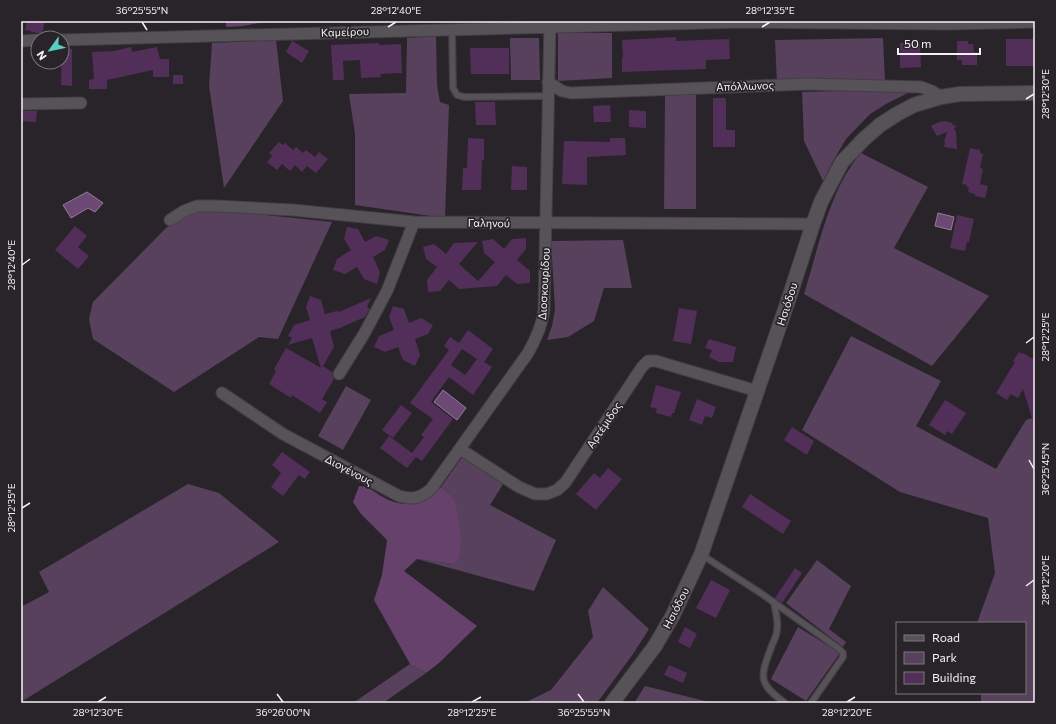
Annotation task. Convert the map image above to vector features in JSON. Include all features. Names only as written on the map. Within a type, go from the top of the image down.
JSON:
[{"type":"street","name":"Καμείρου","points":[[70,40],[452,29],[550,24],[743,22],[1035,22]]},
{"type":"street","name":"Διοσκουρίδου","points":[[416,498],[424,495],[430,489],[460,449],[528,353],[543,322],[550,24]]},
{"type":"street","name":"Απόλλωνος","points":[[548,82],[562,91],[571,93],[807,84],[921,86],[941,97]]},
{"type":"street","name":"Ησιόδου","points":[[612,703],[655,646],[673,615],[701,555],[813,224],[821,202],[842,162],[880,125],[896,114],[914,105],[941,97],[960,94],[1035,93]]},
{"type":"street","points":[[21,104],[81,103]]},
{"type":"street","name":"Γαληνού","points":[[170,220],[184,210],[197,206],[216,206],[293,210],[414,222],[546,224],[813,224]]},
{"type":"street","points":[[339,374],[364,334],[387,291],[414,222]]},
{"type":"street","name":"Αρτέμιδος","points":[[460,449],[519,487],[535,494],[547,494],[557,490],[565,483],[642,367],[648,361],[656,361],[757,391]]},
{"type":"street","name":"Διογένους","points":[[222,393],[283,434],[399,496],[408,499],[416,498]]},
{"type":"lane","points":[[452,29],[453,88],[457,95],[464,97],[548,96]]},
{"type":"lane","points":[[701,555],[708,558],[774,602],[843,653],[843,657],[811,703]]},
{"type":"lane","points":[[774,602],[778,630],[764,668],[763,676],[771,693],[785,703]]},
{"type":"green space","points":[[558,33],[612,33],[612,78],[558,81]]},
{"type":"green space","points":[[436,36],[437,85],[440,102],[449,105],[445,218],[355,205],[355,134],[349,94],[406,93],[407,38]]},
{"type":"green space","points":[[510,38],[539,38],[540,80],[511,80]]},
{"type":"green space","points":[[883,38],[885,82],[777,83],[775,40]]},
{"type":"green space","points":[[276,40],[283,101],[224,188],[209,86],[212,43]]},
{"type":"green space","points":[[916,89],[870,114],[846,139],[823,181],[804,141],[802,92]]},
{"type":"green space","points":[[696,91],[696,209],[664,209],[665,94]]},
{"type":"green space","points":[[861,153],[928,187],[894,248],[989,296],[932,366],[804,294],[833,201],[850,167]]},
{"type":"green space","points":[[198,208],[332,222],[278,339],[259,337],[174,392],[93,339],[89,319],[93,302],[166,228]]},
{"type":"green space","points":[[623,240],[632,288],[604,288],[594,321],[568,337],[547,340],[552,326],[555,309],[551,241]]},
{"type":"green space","points":[[851,336],[941,381],[916,426],[996,469],[1026,420],[1035,417],[1035,703],[981,703],[981,694],[1026,694],[1026,622],[977,622],[995,573],[988,518],[900,492],[802,430]]},
{"type":"green space","points":[[346,386],[371,400],[343,450],[318,436]]},
{"type":"green space","points":[[465,453],[505,481],[490,505],[556,540],[534,591],[417,559],[454,564],[450,494],[441,487]]},
{"type":"green space","points":[[188,484],[219,493],[279,542],[21,702],[21,607],[49,592],[39,572]]},
{"type":"green space","points":[[817,560],[851,586],[829,629],[846,642],[843,647],[786,603]]},
{"type":"green space","points":[[603,587],[649,629],[633,654],[597,703],[524,703],[551,690],[593,637],[588,611]]},
{"type":"green space","points":[[798,627],[840,653],[806,701],[771,679]]},
{"type":"green space","points":[[410,664],[426,673],[383,703],[353,703]]},
{"type":"green space","points":[[645,686],[713,703],[634,703]]},
{"type":"shaded area","points":[[226,21],[269,21],[243,26],[226,27]]},
{"type":"shaded area","points":[[87,192],[103,203],[95,212],[88,208],[71,218],[63,205]]},
{"type":"shaded area","points":[[938,213],[954,217],[951,230],[935,226]]},
{"type":"shaded area","points":[[443,390],[466,408],[457,420],[434,402]]},
{"type":"shaded area","points":[[359,486],[369,488],[389,500],[405,504],[427,498],[441,487],[450,494],[456,505],[461,534],[460,557],[454,564],[417,559],[404,571],[477,626],[439,663],[426,673],[410,664],[374,600],[382,575],[387,540],[361,514],[353,502]]},
{"type":"building","points":[[27,21],[45,21],[43,30],[25,30]]},
{"type":"building","points":[[676,37],[676,41],[729,39],[730,59],[706,60],[706,69],[622,72],[622,40]]},
{"type":"building","points":[[1006,39],[1035,39],[1035,66],[1006,66]]},
{"type":"building","points":[[292,41],[309,51],[302,63],[286,52]]},
{"type":"building","points":[[957,41],[968,41],[968,44],[973,44],[974,52],[977,52],[977,65],[962,65],[962,60],[957,60]]},
{"type":"building","points":[[379,43],[379,45],[401,44],[402,73],[380,74],[381,77],[361,78],[360,60],[343,61],[344,80],[333,80],[331,45]]},
{"type":"building","points":[[900,43],[920,43],[921,67],[900,68]]},
{"type":"building","points":[[131,47],[132,52],[157,47],[160,59],[169,59],[169,77],[153,77],[153,70],[107,80],[107,89],[89,89],[89,80],[94,79],[92,52],[114,51]]},
{"type":"building","points":[[470,48],[509,48],[509,74],[471,74]]},
{"type":"building","points":[[70,49],[72,49],[72,86],[61,85],[61,70],[70,70]]},
{"type":"building","points":[[173,75],[183,75],[183,84],[173,84]]},
{"type":"building","points":[[713,98],[726,98],[726,130],[735,130],[735,147],[713,147]]},
{"type":"building","points":[[475,102],[495,102],[496,125],[476,125]]},
{"type":"building","points":[[610,105],[611,122],[594,122],[593,106]]},
{"type":"building","points":[[629,110],[646,111],[646,128],[629,127]]},
{"type":"building","points":[[21,111],[37,111],[36,122],[21,121]]},
{"type":"building","points":[[946,121],[950,123],[951,121],[952,124],[957,127],[954,128],[956,132],[957,149],[944,147],[947,132],[937,136],[931,126],[939,122]]},
{"type":"building","points":[[468,138],[484,139],[484,160],[482,160],[481,190],[462,190],[463,168],[467,168]]},
{"type":"building","points":[[610,138],[625,138],[626,155],[587,157],[587,185],[562,184],[564,141],[610,142]]},
{"type":"building","points":[[279,142],[283,145],[285,143],[293,150],[296,147],[303,153],[306,150],[315,157],[319,152],[328,159],[316,173],[307,166],[302,172],[295,165],[290,171],[282,164],[277,170],[267,162],[272,156],[269,153]]},
{"type":"building","points":[[970,148],[980,150],[980,153],[983,154],[980,168],[983,169],[980,184],[988,186],[985,198],[975,196],[975,194],[968,192],[969,188],[967,185],[962,184]]},
{"type":"building","points":[[512,166],[527,167],[527,190],[511,190]]},
{"type":"building","points":[[957,215],[974,219],[969,242],[967,242],[965,251],[950,248]]},
{"type":"building","points":[[75,226],[87,236],[78,247],[89,256],[78,269],[55,250]]},
{"type":"building","points":[[347,227],[358,229],[365,242],[376,236],[389,240],[385,250],[373,257],[380,272],[377,284],[364,279],[357,267],[345,274],[333,270],[337,259],[351,250],[344,239]]},
{"type":"building","points":[[526,238],[526,249],[517,260],[530,271],[530,283],[517,284],[506,275],[497,286],[459,289],[449,280],[440,291],[428,292],[427,280],[437,267],[426,259],[423,247],[434,244],[446,254],[454,243],[478,242],[459,264],[478,281],[495,262],[484,253],[482,241],[493,239],[504,249],[512,239]]},
{"type":"building","points":[[310,296],[321,300],[325,314],[337,311],[339,312],[371,298],[367,307],[370,309],[365,317],[330,331],[334,347],[323,366],[332,372],[334,379],[322,399],[327,402],[320,413],[292,395],[291,398],[269,384],[276,371],[274,369],[286,348],[321,368],[312,338],[288,345],[292,338],[288,336],[294,325],[310,320],[306,307]]},
{"type":"building","points":[[393,306],[404,309],[409,323],[421,318],[433,325],[428,334],[415,339],[420,355],[415,366],[403,360],[398,347],[385,352],[374,347],[379,336],[394,330],[389,317]]},
{"type":"building","points":[[679,308],[697,311],[691,344],[673,341]]},
{"type":"building","points":[[468,330],[493,349],[484,362],[492,367],[473,395],[449,377],[431,402],[453,419],[422,461],[416,457],[407,468],[380,448],[389,436],[412,453],[424,437],[421,435],[433,419],[410,403],[449,350],[444,346],[450,337],[459,343]],"holes":[[[462,349],[477,359],[465,375],[451,365]]]},
{"type":"building","points":[[709,339],[736,347],[733,362],[719,362],[709,357],[712,350],[705,348]]},
{"type":"building","points":[[1019,352],[1035,360],[1035,420],[1033,421],[1023,389],[1018,398],[1011,394],[1007,400],[996,393],[1015,362],[1013,361]]},
{"type":"building","points":[[656,385],[681,392],[674,413],[672,413],[671,417],[656,413],[657,409],[650,407]]},
{"type":"building","points":[[697,399],[716,407],[712,418],[705,416],[702,425],[689,420]]},
{"type":"building","points":[[945,400],[966,413],[952,434],[947,431],[945,435],[929,425]]},
{"type":"building","points":[[401,405],[412,413],[393,438],[382,430]]},
{"type":"building","points":[[792,427],[814,441],[807,455],[784,440]]},
{"type":"building","points":[[282,452],[310,472],[305,479],[299,475],[283,496],[271,487],[281,473],[272,465]]},
{"type":"building","points":[[608,468],[622,479],[596,510],[576,494],[594,473],[600,478]]},
{"type":"building","points":[[750,494],[791,521],[783,534],[742,507]]},
{"type":"building","points":[[795,568],[802,573],[782,603],[775,598]]},
{"type":"building","points":[[711,580],[730,590],[716,618],[696,608]]},
{"type":"building","points":[[685,627],[697,634],[690,648],[678,642]]},
{"type":"building","points":[[669,665],[687,673],[683,683],[664,675]]}]
